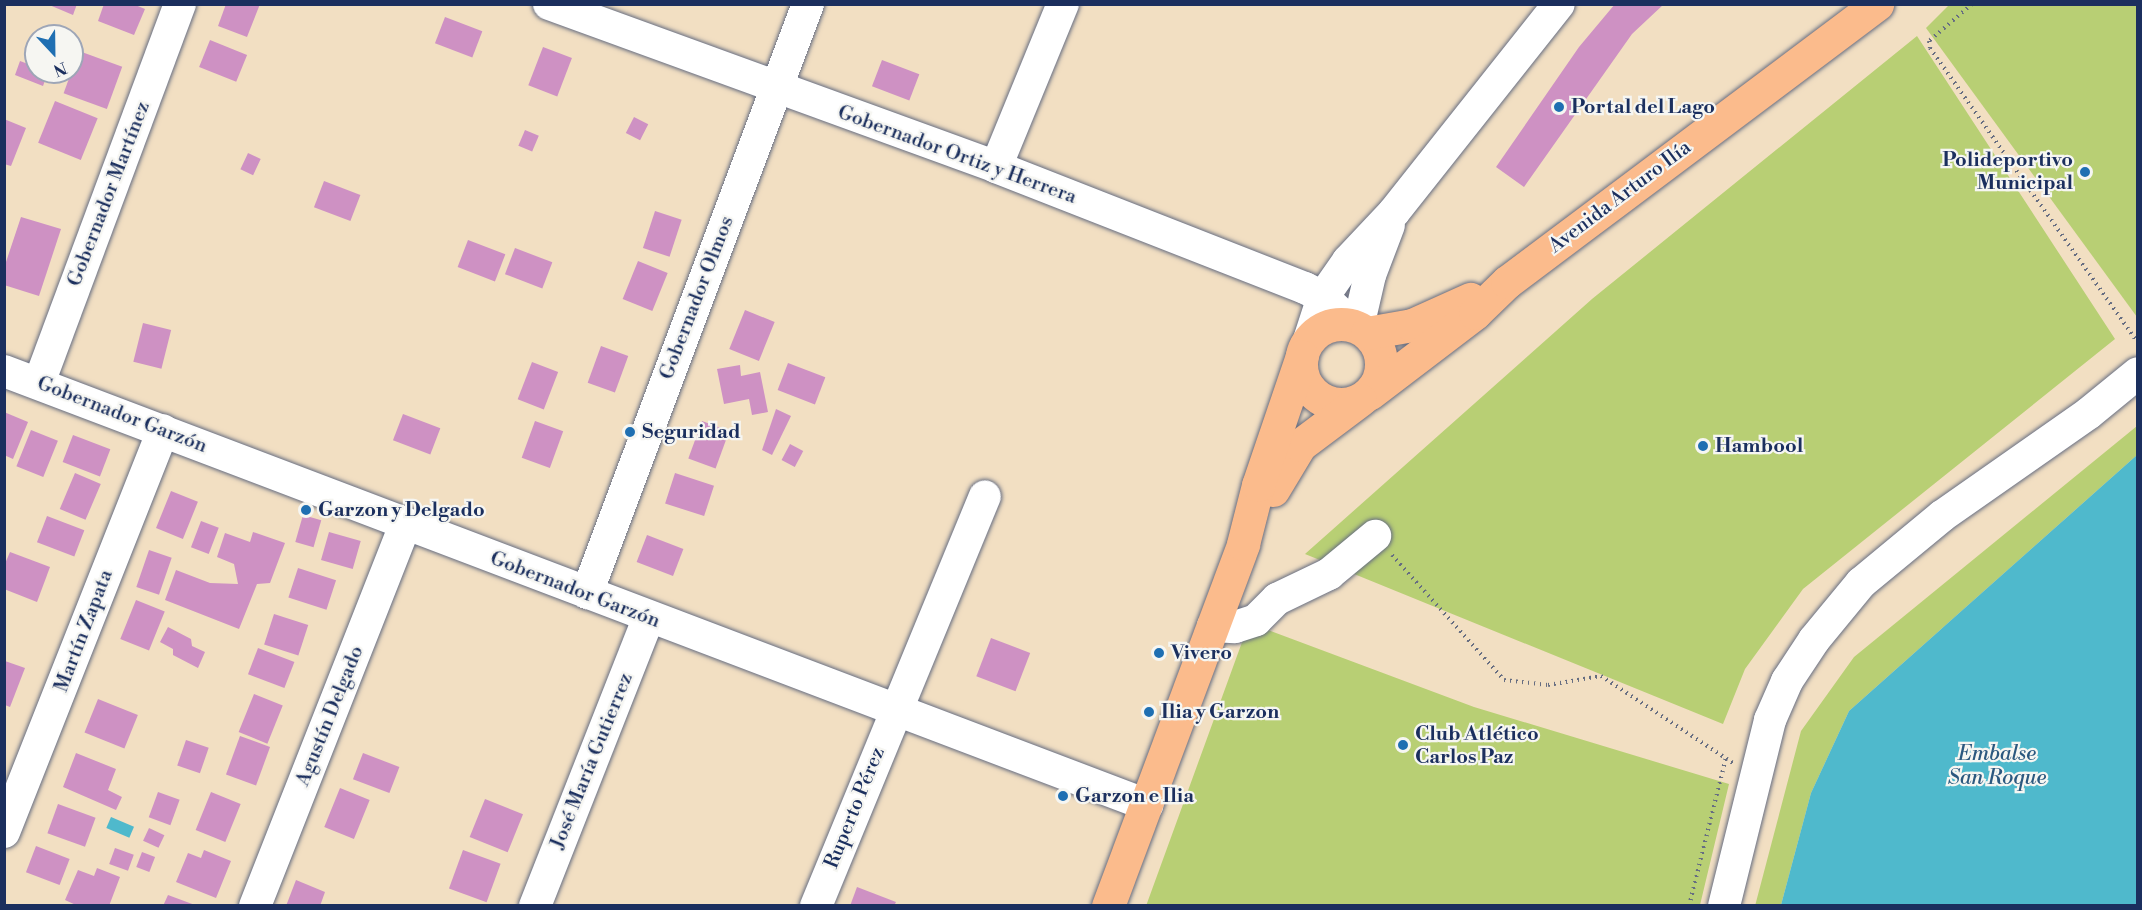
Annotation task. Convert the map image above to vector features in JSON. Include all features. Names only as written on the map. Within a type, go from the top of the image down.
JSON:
[{"type":"main road","name":"Avenida Arturo Ilía","points":[[1243,544],[1300,444],[1475,313],[1507,282],[1877,4]]},
{"type":"main road","name":"Avenida Arturo Ilía","points":[[1360,329],[1412,325],[1507,282]]},
{"type":"main road","points":[[1327,326],[1360,329],[1382,359],[1377,383],[1366,396],[1339,404],[1317,397],[1304,379],[1305,348],[1327,326]]},
{"type":"main road","name":"Avenida Arturo Ilía","points":[[1108,906],[1243,544],[1258,485],[1305,348]]},
{"type":"street","name":"Gobernador Martínez","points":[[39,383],[180,4]]},
{"type":"street","name":"Gobernador Ortiz y Herrera","points":[[549,4],[598,13],[776,88],[996,167],[1323,297],[1360,329]]},
{"type":"street","name":"Gobernador Olmos","points":[[587,593],[808,4]]},
{"type":"street","points":[[996,167],[1063,4]]},
{"type":"street","points":[[1305,348],[1323,297],[1348,261],[1394,213],[1559,4]]},
{"type":"street","points":[[1360,329],[1370,275],[1394,213]]},
{"type":"street","name":"Gobernador Garzón","points":[[4,371],[162,430],[405,526],[1147,806]]},
{"type":"street","points":[[1724,906],[1754,776],[1770,720],[1787,681],[1814,640],[1861,584],[1942,516],[2089,413],[2138,373]]},
{"type":"street","name":"Martín Zapata","points":[[4,832],[162,430]]},
{"type":"street","name":"Ruperto Pérez","points":[[816,906],[894,711],[985,496]]},
{"type":"street","name":"Agustín Delgado","points":[[255,906],[405,526]]},
{"type":"street","points":[[1213,626],[1236,627],[1257,620],[1276,599],[1343,566],[1375,536]]},
{"type":"street","name":"José María Gutierrez","points":[[535,906],[649,617]]},
{"type":"path","points":[[1972,4],[1929,41],[1930,48],[2138,344]]},
{"type":"path","points":[[1375,536],[1504,680],[1548,686],[1601,676],[1754,776]]},
{"type":"path","points":[[1689,906],[1726,758]]},
{"type":"green space","name":"Polideportivo Municipal","points":[[1949,5],[2137,5],[2137,317],[1926,28]]},
{"type":"green space","name":"Hambool","points":[[1917,36],[2115,339],[1803,589],[1745,669],[1723,724],[1305,554],[1592,299]]},
{"type":"green space","points":[[2137,426],[2137,455],[1849,711],[1811,793],[1781,905],[1755,906],[1801,731],[1854,657]]},
{"type":"green space","name":"Club Atlético Carlos Paz","points":[[1249,623],[1474,707],[1729,784],[1700,905],[1146,906]]},
{"type":"water","name":"Embalse San Roque","points":[[2137,455],[2137,905],[1781,905],[1811,793],[1849,711]]},
{"type":"water","points":[[111,817],[134,827],[129,838],[106,828]]},
{"type":"building","points":[[47,4],[77,4],[73,15]]},
{"type":"building","points":[[104,4],[133,4],[145,9],[134,35],[98,21]]},
{"type":"building","points":[[226,4],[260,4],[247,37],[218,26]]},
{"type":"building","name":"Portal del Lago","points":[[1615,4],[1664,4],[1632,34],[1524,187],[1496,167],[1579,47]]},
{"type":"building","points":[[445,17],[482,31],[472,57],[435,43]]},
{"type":"building","points":[[210,40],[247,55],[236,82],[199,67]]},
{"type":"building","points":[[543,47],[572,58],[557,96],[528,85]]},
{"type":"building","points":[[84,53],[122,67],[107,109],[64,93],[67,84],[84,84]]},
{"type":"building","points":[[882,60],[919,74],[909,100],[872,86]]},
{"type":"building","points":[[20,61],[24,62],[24,79],[15,75]]},
{"type":"building","points":[[55,101],[98,118],[81,160],[38,143]]},
{"type":"building","points":[[634,117],[648,124],[640,140],[626,133]]},
{"type":"building","points":[[4,119],[26,128],[11,166],[4,164]]},
{"type":"building","points":[[525,130],[539,136],[532,152],[518,146]]},
{"type":"building","points":[[248,153],[261,159],[253,175],[240,169]]},
{"type":"building","points":[[324,181],[360,195],[350,221],[314,207]]},
{"type":"building","points":[[655,211],[682,220],[670,257],[643,248]]},
{"type":"building","points":[[21,217],[61,229],[39,296],[4,285],[4,268]]},
{"type":"building","points":[[468,240],[505,254],[495,281],[458,267]]},
{"type":"building","points":[[515,248],[552,262],[542,288],[505,274]]},
{"type":"building","points":[[638,261],[668,273],[652,311],[623,299]]},
{"type":"building","points":[[745,310],[775,322],[759,361],[729,349]]},
{"type":"building","points":[[143,323],[171,330],[161,369],[133,362]]},
{"type":"building","points":[[601,346],[628,356],[615,393],[588,383]]},
{"type":"building","points":[[532,362],[558,372],[544,409],[518,399]]},
{"type":"building","points":[[788,363],[825,377],[815,404],[778,390]]},
{"type":"building","points":[[740,365],[741,376],[760,372],[768,412],[752,415],[749,399],[724,404],[717,369]]},
{"type":"building","points":[[776,409],[791,416],[772,455],[762,450]]},
{"type":"building","points":[[4,412],[28,422],[13,459],[4,455]]},
{"type":"building","points":[[403,414],[440,428],[430,454],[393,440]]},
{"type":"building","points":[[535,421],[563,431],[550,468],[522,458]]},
{"type":"building","points":[[702,421],[729,431],[716,469],[688,459]]},
{"type":"building","points":[[31,430],[58,441],[43,477],[16,466]]},
{"type":"building","points":[[73,435],[110,449],[100,476],[63,462]]},
{"type":"building","points":[[790,444],[803,451],[795,467],[782,460]]},
{"type":"building","points":[[75,473],[101,484],[86,520],[60,509]]},
{"type":"building","points":[[675,473],[714,486],[704,516],[665,503]]},
{"type":"building","points":[[171,491],[198,502],[183,539],[156,528]]},
{"type":"building","points":[[303,515],[321,520],[314,547],[295,542]]},
{"type":"building","points":[[47,516],[84,530],[74,556],[37,542]]},
{"type":"building","points":[[201,521],[219,528],[209,554],[191,547]]},
{"type":"building","points":[[253,532],[285,543],[270,583],[257,584],[239,629],[165,600],[176,570],[210,583],[238,584],[234,564],[217,557],[225,533],[250,542]]},
{"type":"building","points":[[329,532],[361,541],[353,569],[321,560]]},
{"type":"building","points":[[647,535],[683,549],[673,576],[637,562]]},
{"type":"building","points":[[149,550],[172,558],[159,595],[136,587]]},
{"type":"building","points":[[10,552],[50,567],[37,602],[4,589],[4,566]]},
{"type":"building","points":[[298,568],[336,580],[326,610],[288,597]]},
{"type":"building","points":[[136,600],[165,612],[149,651],[120,639]]},
{"type":"building","points":[[274,614],[308,625],[298,656],[264,644]]},
{"type":"building","points":[[168,627],[191,639],[192,646],[205,652],[198,668],[173,655],[173,649],[160,642]]},
{"type":"building","points":[[991,638],[1030,653],[1016,691],[976,676]]},
{"type":"building","points":[[258,648],[294,662],[284,688],[248,674]]},
{"type":"building","points":[[5,661],[25,668],[10,707],[5,705]]},
{"type":"building","points":[[254,694],[283,706],[267,744],[239,732]]},
{"type":"building","points":[[98,699],[138,715],[124,748],[85,732]]},
{"type":"building","points":[[240,736],[270,747],[256,785],[226,775]]},
{"type":"building","points":[[186,740],[209,748],[200,773],[177,766]]},
{"type":"building","points":[[76,753],[116,769],[108,790],[122,797],[116,810],[63,787]]},
{"type":"building","points":[[363,753],[399,767],[389,793],[353,779]]},
{"type":"building","points":[[340,788],[370,800],[354,839],[324,827]]},
{"type":"building","points":[[158,792],[180,800],[170,825],[149,817]]},
{"type":"building","points":[[211,792],[241,804],[225,842],[196,830]]},
{"type":"building","points":[[485,799],[523,814],[508,852],[470,837]]},
{"type":"building","points":[[58,804],[96,818],[85,847],[47,833]]},
{"type":"building","points":[[149,828],[164,835],[158,848],[143,841]]},
{"type":"building","points":[[36,846],[70,859],[60,885],[26,872]]},
{"type":"building","points":[[115,848],[134,855],[128,871],[109,864]]},
{"type":"building","points":[[204,850],[231,861],[216,898],[176,882],[188,853],[201,858]]},
{"type":"building","points":[[463,850],[501,864],[487,902],[449,889]]},
{"type":"building","points":[[142,852],[155,857],[149,872],[136,867]]},
{"type":"building","points":[[97,868],[120,877],[109,906],[78,906],[65,900],[78,870],[94,876]]},
{"type":"building","points":[[296,880],[325,892],[320,906],[286,906]]},
{"type":"building","points":[[857,887],[896,902],[894,906],[850,906]]},
{"type":"building","points":[[168,895],[195,905],[195,906],[163,906]]},
{"type":"place","name":"Portal del Lago","points":[[1559,107]]},
{"type":"place","name":"Polideportivo Municipal","points":[[2085,172]]},
{"type":"place","name":"Seguridad","points":[[630,432]]},
{"type":"place","name":"Hambool","points":[[1703,446]]},
{"type":"place","name":"Garzon y Delgado","points":[[306,510]]},
{"type":"place","name":"Vivero","points":[[1159,653]]},
{"type":"place","name":"Ilia y Garzon","points":[[1149,712]]},
{"type":"place","name":"Club Atlético Carlos Paz","points":[[1403,745]]},
{"type":"place","name":"Garzon e Ilia","points":[[1063,796]]}]
